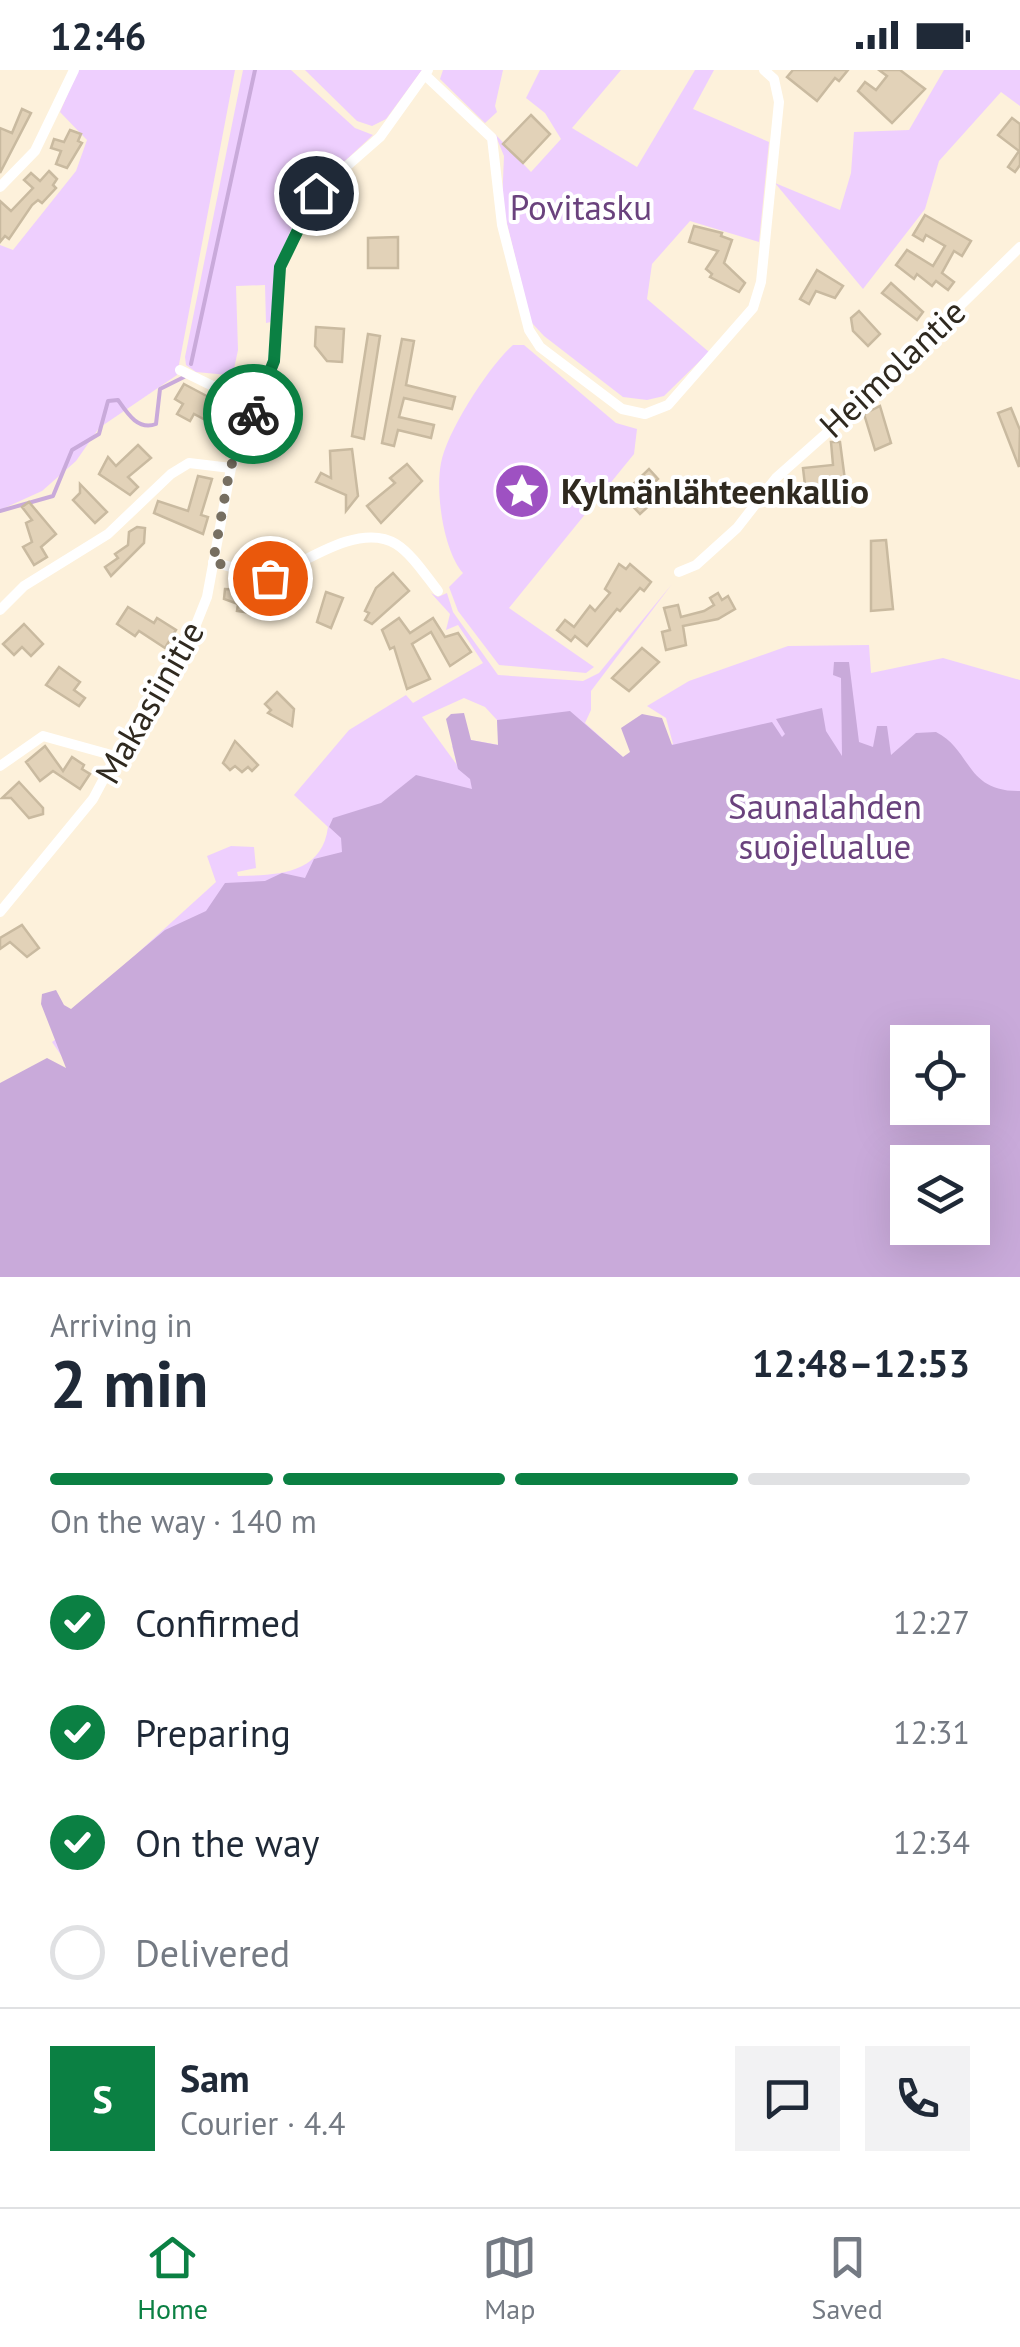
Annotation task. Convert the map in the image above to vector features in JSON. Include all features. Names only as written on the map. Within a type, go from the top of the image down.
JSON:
[{"type":"street","points":[[0,187],[35,151],[74,70]]},
{"type":"street","points":[[426,73],[492,138],[502,224],[534,339],[622,409],[645,414],[668,405],[753,308],[761,282],[778,102],[774,79],[764,70]]},
{"type":"street","name":"Makasiinitie","points":[[0,912],[66,836],[196,628],[208,597],[230,468],[276,353],[280,267],[316,193],[380,137],[426,73]]},
{"type":"street","name":"Heimolantie","points":[[680,572],[696,565],[737,528],[776,478],[865,399],[1020,247]]},
{"type":"street","points":[[180,370],[256,407]]},
{"type":"street","points":[[0,610],[24,586],[108,534],[171,474],[189,463],[230,468]]},
{"type":"street","points":[[213,562],[270,578],[332,545],[388,541],[408,555],[438,591]]},
{"type":"street","points":[[0,766],[44,736],[114,756]]},
{"type":"green space","points":[[78,70],[235,70],[177,375],[99,428],[76,461],[42,491],[0,510],[0,245],[13,250],[76,171],[87,140],[60,112]]},
{"type":"green space","points":[[243,70],[291,70],[355,128],[373,135],[307,196],[275,269],[271,322],[266,323],[265,285],[236,286],[238,350],[234,369],[240,372],[238,376],[196,372],[186,365],[185,357]]},
{"type":"green space","points":[[305,70],[422,70],[386,119],[372,126],[357,121]]},
{"type":"green space","points":[[443,70],[503,70],[497,112],[485,123],[440,79]]},
{"type":"green space","name":"Povitasku","points":[[540,70],[621,70],[572,128],[637,167],[695,70],[714,70],[693,109],[769,142],[759,242],[690,221],[652,264],[647,299],[709,352],[664,396],[647,400],[623,397],[531,322],[502,203],[504,156],[495,134],[531,172],[561,139],[545,113],[526,98]]},
{"type":"green space","points":[[944,70],[1020,70],[1020,106],[1001,92],[939,161],[925,209],[863,289],[775,183],[840,210],[851,173],[854,132],[909,130]]},
{"type":"green space","points":[[513,345],[524,345],[616,423],[637,429],[634,454],[509,608],[594,667],[586,673],[499,665],[458,611],[449,587],[463,573],[451,551],[443,521],[441,463],[451,434],[470,400]]},
{"type":"green space","name":"Saunalahden suojelualue","points":[[672,584],[591,691],[591,710],[585,723],[623,757],[673,744],[666,718],[647,706],[689,681],[788,646],[869,645],[871,673],[943,658],[1020,680],[1020,959],[65,1061],[52,1042],[75,1025],[100,987],[216,882],[207,856],[231,846],[254,847],[256,868],[237,872],[238,876],[282,873],[307,863],[324,843],[328,827],[294,795],[349,730],[406,695],[413,703],[483,663],[458,625],[446,630],[450,614],[431,593],[438,597],[447,593],[453,612],[498,675],[583,681],[599,673]],"holes":[[[464,698],[485,707],[497,720],[499,745],[471,740],[452,746],[457,765],[422,717]]]},
{"type":"shaded area","points":[[834,662],[849,662],[859,742],[873,747],[877,726],[887,726],[891,755],[916,733],[936,732],[957,749],[979,778],[989,785],[1020,791],[1020,1277],[0,1277],[0,1083],[47,1058],[66,1068],[41,1004],[42,994],[56,990],[64,1005],[71,1009],[165,930],[206,911],[225,883],[265,881],[282,873],[305,878],[314,859],[342,852],[341,838],[329,827],[333,818],[381,803],[416,775],[472,789],[470,779],[458,769],[446,719],[451,714],[464,713],[471,740],[498,745],[497,720],[570,711],[623,757],[630,752],[621,728],[642,714],[662,718],[672,745],[772,722],[782,737],[785,734],[776,719],[822,708],[826,731],[842,756],[841,678],[833,675]]},
{"type":"building","points":[[793,70],[848,70],[839,81],[835,78],[817,101],[787,77]]},
{"type":"building","points":[[879,70],[900,70],[925,89],[892,123],[858,91],[865,82],[876,90],[887,76]]},
{"type":"building","points":[[22,109],[31,113],[0,173],[0,128],[12,133]]},
{"type":"building","points":[[531,115],[550,134],[523,163],[503,144]]},
{"type":"building","points":[[1012,118],[1020,124],[1020,165],[1015,172],[1008,167],[1019,151],[998,135]]},
{"type":"building","points":[[70,130],[81,134],[78,141],[82,143],[67,168],[56,164],[61,151],[51,148],[54,139],[64,142]]},
{"type":"building","points":[[49,171],[57,179],[53,185],[56,188],[42,203],[38,200],[32,205],[9,239],[5,236],[0,242],[0,201],[11,211],[33,188],[24,180],[31,173],[40,181]]},
{"type":"building","points":[[925,215],[971,241],[962,256],[954,251],[942,273],[954,282],[948,290],[936,281],[932,286],[917,274],[914,279],[896,265],[907,250],[933,266],[945,246],[926,235],[923,241],[913,235]]},
{"type":"building","points":[[694,226],[722,233],[721,236],[732,240],[724,263],[745,283],[739,292],[710,277],[712,274],[706,269],[718,251],[689,242]]},
{"type":"building","points":[[398,237],[398,268],[368,268],[368,238]]},
{"type":"building","points":[[817,270],[843,286],[835,298],[816,291],[809,304],[800,299]]},
{"type":"building","points":[[891,283],[923,312],[917,320],[882,293]]},
{"type":"building","points":[[859,311],[880,334],[868,346],[853,331],[851,318]]},
{"type":"building","points":[[316,327],[344,329],[342,362],[327,361],[315,346]]},
{"type":"building","points":[[368,334],[380,336],[364,439],[352,436]]},
{"type":"building","points":[[402,339],[414,341],[406,385],[455,397],[452,409],[404,398],[399,417],[434,425],[431,438],[398,430],[394,446],[382,443]]},
{"type":"building","points":[[184,384],[218,402],[211,423],[194,414],[190,421],[177,414],[183,404],[175,399]]},
{"type":"building","points":[[880,406],[891,443],[875,450],[864,414]]},
{"type":"building","points":[[1011,408],[1020,430],[1019,467],[998,413]]},
{"type":"building","points":[[831,442],[840,442],[848,503],[826,505],[825,492],[806,494],[803,468],[833,465]]},
{"type":"building","points":[[138,445],[151,458],[128,477],[138,487],[130,495],[99,474],[108,457],[116,466]]},
{"type":"building","points":[[352,449],[358,496],[346,511],[346,495],[316,482],[321,473],[331,478],[330,451]]},
{"type":"building","points":[[407,464],[422,481],[381,523],[367,506],[395,483],[390,478]]},
{"type":"building","points":[[649,469],[658,479],[646,490],[655,500],[640,514],[626,499],[631,494],[627,490]]},
{"type":"building","points":[[198,476],[212,479],[201,515],[208,517],[203,534],[154,513],[158,501],[188,511]]},
{"type":"building","points":[[80,484],[107,512],[95,523],[73,500],[80,493]]},
{"type":"building","points":[[29,502],[56,534],[41,547],[47,557],[34,565],[23,547],[32,542],[26,523],[32,520],[22,507]]},
{"type":"building","points":[[145,528],[144,543],[111,576],[105,567],[118,558],[115,554],[128,545],[129,532]]},
{"type":"building","points":[[886,540],[893,609],[871,611],[871,541]]},
{"type":"building","points":[[619,564],[626,569],[630,564],[651,582],[644,591],[640,588],[620,611],[617,609],[587,646],[575,636],[571,641],[557,630],[565,620],[574,627],[590,606],[595,611],[610,593],[605,589]]},
{"type":"building","points":[[393,573],[409,591],[372,624],[365,620],[369,613],[365,611],[376,588]]},
{"type":"building","points":[[225,589],[238,590],[237,596],[267,600],[266,615],[237,611],[238,604],[224,599]]},
{"type":"building","points":[[326,592],[343,598],[331,628],[317,622]]},
{"type":"building","points":[[718,593],[722,600],[728,596],[735,609],[718,619],[683,626],[686,645],[666,650],[662,632],[670,630],[664,608],[678,605],[681,617],[704,611],[714,605],[710,598]]},
{"type":"building","points":[[128,607],[154,623],[157,618],[176,630],[165,648],[139,631],[135,636],[117,624]]},
{"type":"building","points":[[399,618],[410,633],[433,618],[445,637],[458,633],[471,652],[450,666],[431,632],[412,644],[430,679],[407,689],[394,647],[390,649],[382,630]]},
{"type":"building","points":[[24,624],[43,644],[31,656],[22,647],[14,655],[3,644]]},
{"type":"building","points":[[642,648],[659,662],[629,691],[612,678]]},
{"type":"building","points":[[59,667],[80,682],[74,690],[85,698],[79,706],[46,685]]},
{"type":"building","points":[[277,692],[294,709],[292,726],[268,713],[271,710],[265,704]]},
{"type":"building","points":[[235,741],[258,765],[252,771],[248,767],[242,772],[235,766],[230,770],[223,763]]},
{"type":"building","points":[[45,746],[63,771],[72,757],[84,765],[82,769],[90,774],[80,789],[53,771],[40,781],[26,762]]},
{"type":"building","points":[[19,782],[43,808],[43,814],[29,818],[11,798],[2,798]]},
{"type":"building","points":[[22,925],[39,948],[27,957],[10,942],[0,949],[0,938]]},
{"type":"waterway","points":[[191,364],[255,70]]},
{"type":"waterway","points":[[0,511],[53,496],[72,450],[99,434],[108,401],[118,400],[138,423],[150,426],[156,424],[160,389],[184,377]]},
{"type":"way so far","points":[[253,414],[230,468],[213,562],[258,578],[270,578]]},
{"type":"place","name":"Kylmänlähteenkallio","points":[[522,491]]},
{"type":"route","points":[[253,414],[272,373],[276,353],[280,267],[316,193]]}]
